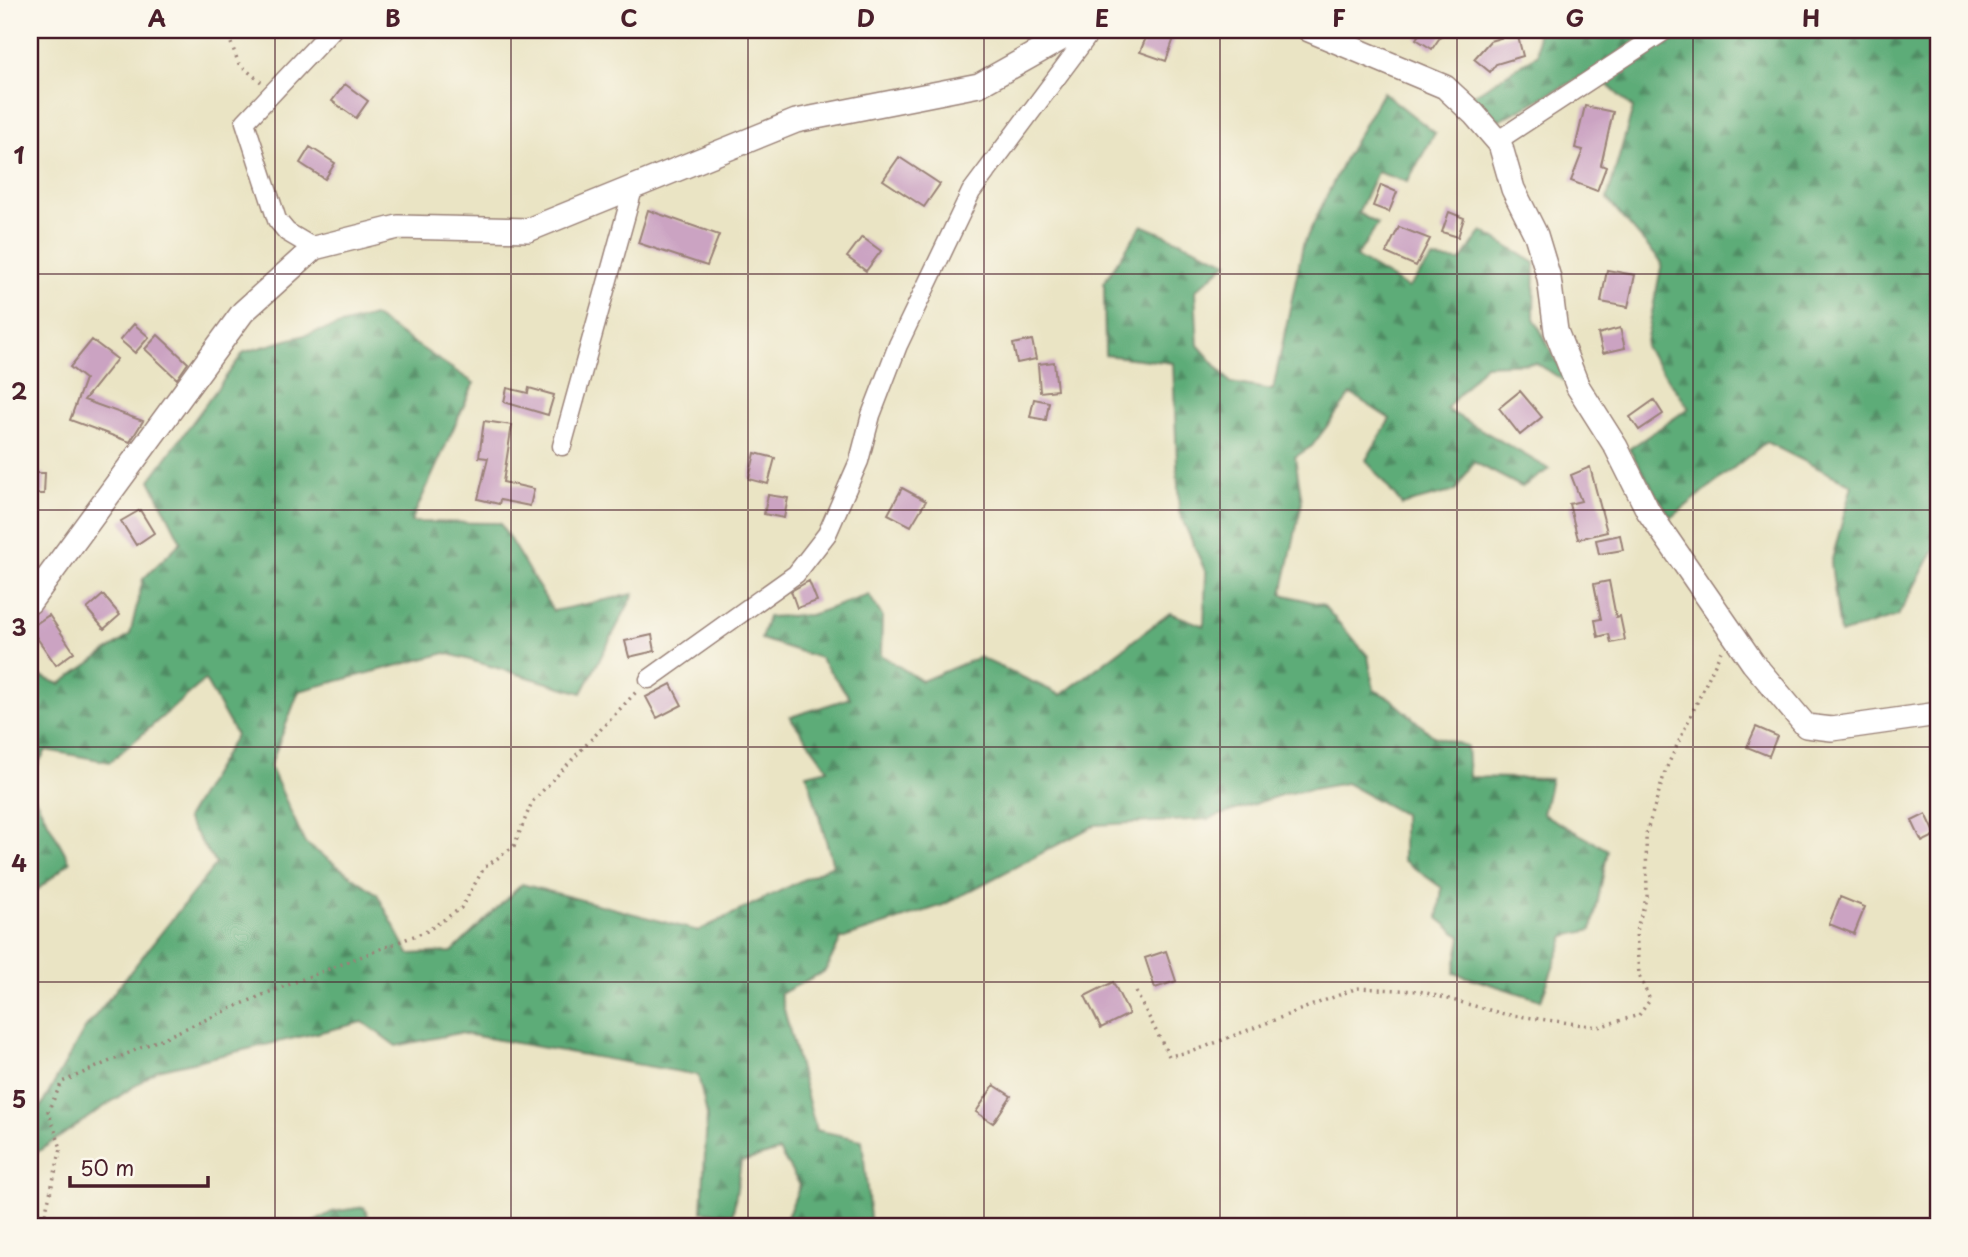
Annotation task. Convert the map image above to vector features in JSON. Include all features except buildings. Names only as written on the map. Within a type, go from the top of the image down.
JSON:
[{"type":"street","points":[[314,248],[287,232],[277,220],[245,122],[332,30]]},
{"type":"street","points":[[30,602],[243,312],[314,248],[398,227],[528,230],[796,121],[979,85],[1077,30]]},
{"type":"street","points":[[649,679],[796,574],[827,534],[859,461],[871,415],[898,345],[971,192],[1092,30]]},
{"type":"street","points":[[1309,30],[1445,87],[1474,114],[1497,141],[1513,189],[1536,235],[1549,278],[1556,331],[1578,387],[1616,447],[1648,512],[1753,663],[1805,726],[1832,729],[1938,714]]},
{"type":"street","points":[[1497,141],[1666,30]]},
{"type":"street","points":[[562,446],[633,189]]},
{"type":"path","points":[[226,30],[239,64],[274,93]]},
{"type":"path","points":[[1136,992],[1169,1056],[1194,1051],[1357,988],[1419,991],[1504,1014],[1598,1027],[1639,1014],[1650,1000],[1639,975],[1636,931],[1647,896],[1646,834],[1667,769],[1730,631]]},
{"type":"path","points":[[42,1227],[61,1148],[48,1111],[62,1083],[267,992],[428,931],[461,908],[484,868],[514,846],[532,802],[649,679]]},
{"type":"green space","points":[[1537,30],[1641,30],[1639,38],[1595,70],[1500,120],[1469,98],[1538,54]]},
{"type":"green space","points":[[1677,30],[1938,30],[1938,543],[1898,616],[1840,634],[1831,563],[1852,485],[1766,442],[1671,518],[1629,449],[1689,408],[1645,347],[1662,263],[1607,199],[1633,108],[1602,80]]},
{"type":"green space","points":[[1383,92],[1435,133],[1407,182],[1377,172],[1358,213],[1378,224],[1356,257],[1408,288],[1432,259],[1461,261],[1482,231],[1535,263],[1534,318],[1568,383],[1536,363],[1485,365],[1446,409],[1549,469],[1522,487],[1474,462],[1455,491],[1402,505],[1366,460],[1390,419],[1351,394],[1312,446],[1295,457],[1302,502],[1282,594],[1323,605],[1368,656],[1374,690],[1390,698],[1433,736],[1467,746],[1469,777],[1551,779],[1543,814],[1608,850],[1592,930],[1565,936],[1541,1000],[1454,973],[1461,937],[1438,918],[1442,888],[1403,860],[1403,814],[1346,783],[1284,794],[1209,819],[1095,825],[943,905],[841,939],[825,971],[780,994],[816,1130],[862,1140],[871,1227],[783,1227],[800,1185],[779,1151],[741,1162],[733,1214],[702,1212],[707,1115],[698,1075],[459,1033],[396,1046],[363,1022],[158,1070],[30,1157],[30,1126],[84,1030],[216,864],[186,819],[236,735],[205,680],[110,762],[46,750],[30,778],[30,672],[60,684],[130,635],[143,579],[181,542],[150,480],[244,352],[373,316],[474,383],[411,522],[500,523],[553,611],[634,594],[582,693],[446,653],[299,691],[270,766],[305,843],[377,894],[409,954],[452,952],[522,884],[698,931],[833,865],[807,774],[828,769],[790,717],[850,698],[820,658],[761,639],[768,617],[810,615],[869,595],[882,616],[881,655],[922,681],[979,657],[1061,695],[1170,613],[1204,626],[1206,573],[1179,512],[1173,363],[1105,355],[1104,282],[1142,225],[1228,262],[1195,291],[1198,345],[1231,383],[1273,390],[1303,245],[1344,160]]},
{"type":"green space","points":[[30,789],[70,862],[30,896]]},
{"type":"green space","points":[[364,1207],[373,1227],[305,1227],[332,1212]]}]
